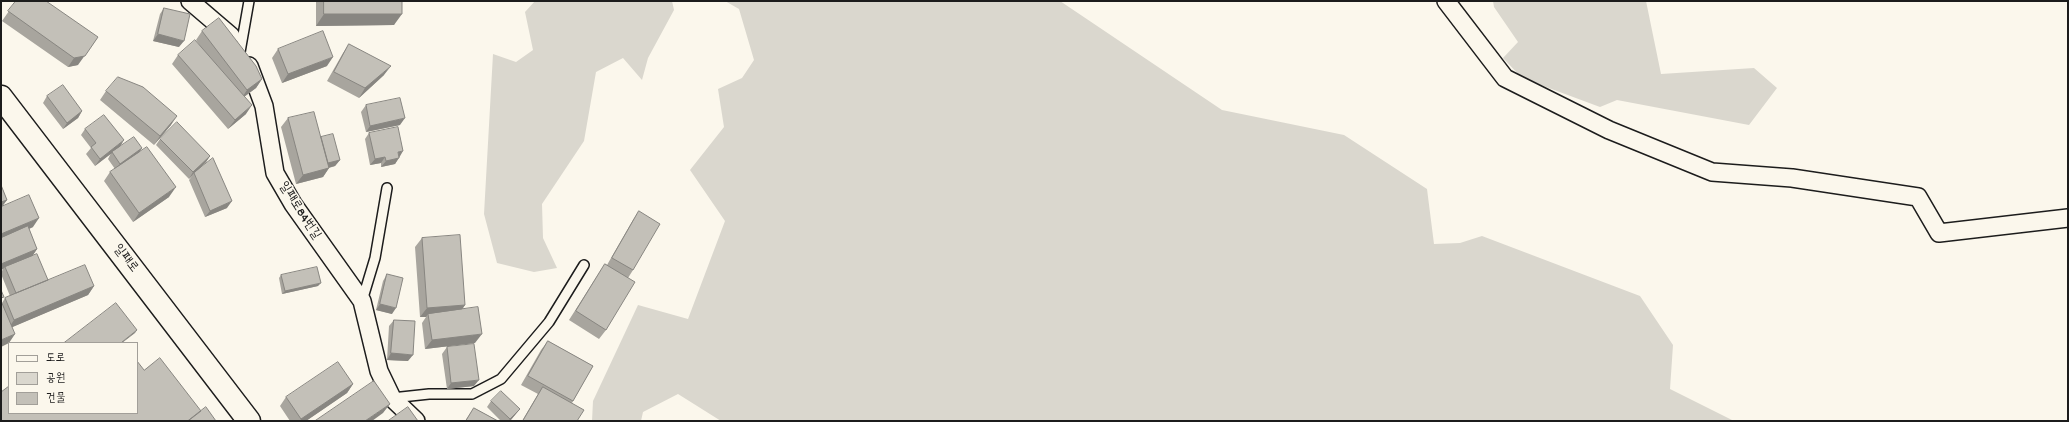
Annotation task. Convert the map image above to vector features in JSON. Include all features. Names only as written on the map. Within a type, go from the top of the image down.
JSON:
[{"type":"street","name":"일패로84번길","points":[[190,1],[231,36],[252,71],[264,106],[275,173],[293,204],[362,301],[379,371],[392,398],[416,421]]},
{"type":"street","points":[[1446,1],[1504,78],[1609,130],[1712,172],[1792,178],[1918,197],[1938,233],[2068,218]]},
{"type":"street","name":"일패로","points":[[1,98],[249,421]]},
{"type":"lane","points":[[240,52],[249,1]]},
{"type":"lane","points":[[362,301],[375,258],[387,188]]},
{"type":"lane","points":[[392,398],[430,394],[472,394],[501,379],[549,322],[584,265]]},
{"type":"green space","points":[[535,1],[672,1],[674,10],[648,58],[642,80],[623,58],[596,72],[584,141],[542,204],[543,238],[557,268],[534,272],[497,263],[484,214],[493,54],[516,62],[533,50],[525,12]]},
{"type":"green space","points":[[725,1],[1060,1],[1222,110],[1344,135],[1427,189],[1434,244],[1460,243],[1482,236],[1640,296],[1673,345],[1670,389],[1734,421],[721,421],[678,394],[643,412],[641,421],[592,421],[593,401],[638,305],[688,319],[725,221],[690,170],[724,127],[718,89],[742,78],[754,60],[739,9]]},
{"type":"green space","points":[[1493,1],[1646,1],[1661,74],[1754,68],[1777,88],[1749,125],[1617,100],[1600,107],[1522,78],[1503,58],[1518,42],[1494,7]]},
{"type":"building","points":[[16,1],[46,1],[98,37],[85,56],[74,58],[8,11]]},
{"type":"building","points":[[324,1],[402,1],[402,14],[324,14]]},
{"type":"building","points":[[164,8],[190,14],[184,41],[158,34]]},
{"type":"building","points":[[219,18],[256,66],[262,79],[247,90],[202,31]]},
{"type":"building","points":[[323,31],[333,57],[288,74],[278,49]]},
{"type":"building","points":[[195,40],[252,105],[235,120],[178,55]]},
{"type":"building","points":[[349,44],[391,66],[365,88],[334,72]]},
{"type":"building","points":[[118,77],[143,87],[177,116],[160,136],[106,91]]},
{"type":"building","points":[[63,85],[82,111],[67,123],[47,96]]},
{"type":"building","points":[[400,98],[405,118],[370,126],[366,105]]},
{"type":"building","points":[[314,112],[329,168],[303,175],[288,118]]},
{"type":"building","points":[[104,115],[124,140],[100,159],[91,147],[96,143],[85,129]]},
{"type":"building","points":[[177,122],[210,156],[193,172],[160,139]]},
{"type":"building","points":[[398,127],[403,151],[398,152],[399,158],[386,161],[385,157],[375,159],[369,133]]},
{"type":"building","points":[[333,134],[340,160],[328,163],[321,137]]},
{"type":"building","points":[[134,137],[142,148],[120,164],[112,152]]},
{"type":"building","points":[[147,147],[176,187],[139,213],[110,172]]},
{"type":"building","points":[[213,158],[232,201],[210,211],[194,173]]},
{"type":"building","points":[[1,185],[7,200],[1,202]]},
{"type":"building","points":[[29,195],[39,218],[1,234],[1,207]]},
{"type":"building","points":[[639,211],[660,224],[633,270],[612,258]]},
{"type":"building","points":[[28,226],[37,249],[1,264],[1,238]]},
{"type":"building","points":[[460,235],[465,305],[427,308],[422,238]]},
{"type":"building","points":[[37,254],[48,280],[16,293],[5,267]]},
{"type":"building","points":[[605,264],[635,282],[606,330],[576,311]]},
{"type":"building","points":[[85,265],[94,286],[14,320],[5,298]]},
{"type":"building","points":[[317,267],[321,283],[285,291],[281,275]]},
{"type":"building","points":[[387,274],[403,278],[396,308],[380,304]]},
{"type":"building","points":[[1,290],[4,297],[1,298]]},
{"type":"building","points":[[1,301],[15,334],[1,340]]},
{"type":"building","points":[[116,303],[137,330],[122,342],[65,342]]},
{"type":"building","points":[[478,307],[482,334],[432,340],[428,314]]},
{"type":"building","points":[[394,320],[415,321],[413,355],[391,353]]},
{"type":"building","points":[[548,341],[593,366],[573,401],[528,376]]},
{"type":"building","points":[[474,344],[479,380],[451,383],[447,347]]},
{"type":"building","points":[[160,358],[201,411],[188,421],[1,421],[1,392],[8,387],[8,414],[138,414],[138,362],[144,370]]},
{"type":"building","points":[[338,362],[353,384],[301,419],[286,397]]},
{"type":"building","points":[[374,381],[390,404],[365,421],[315,421]]},
{"type":"building","points":[[543,387],[584,410],[577,421],[523,421]]},
{"type":"building","points":[[501,391],[520,409],[510,419],[491,401]]},
{"type":"building","points":[[206,407],[216,421],[188,421]]},
{"type":"building","points":[[408,407],[418,421],[388,421]]},
{"type":"building","points":[[474,408],[498,421],[466,421]]}]
